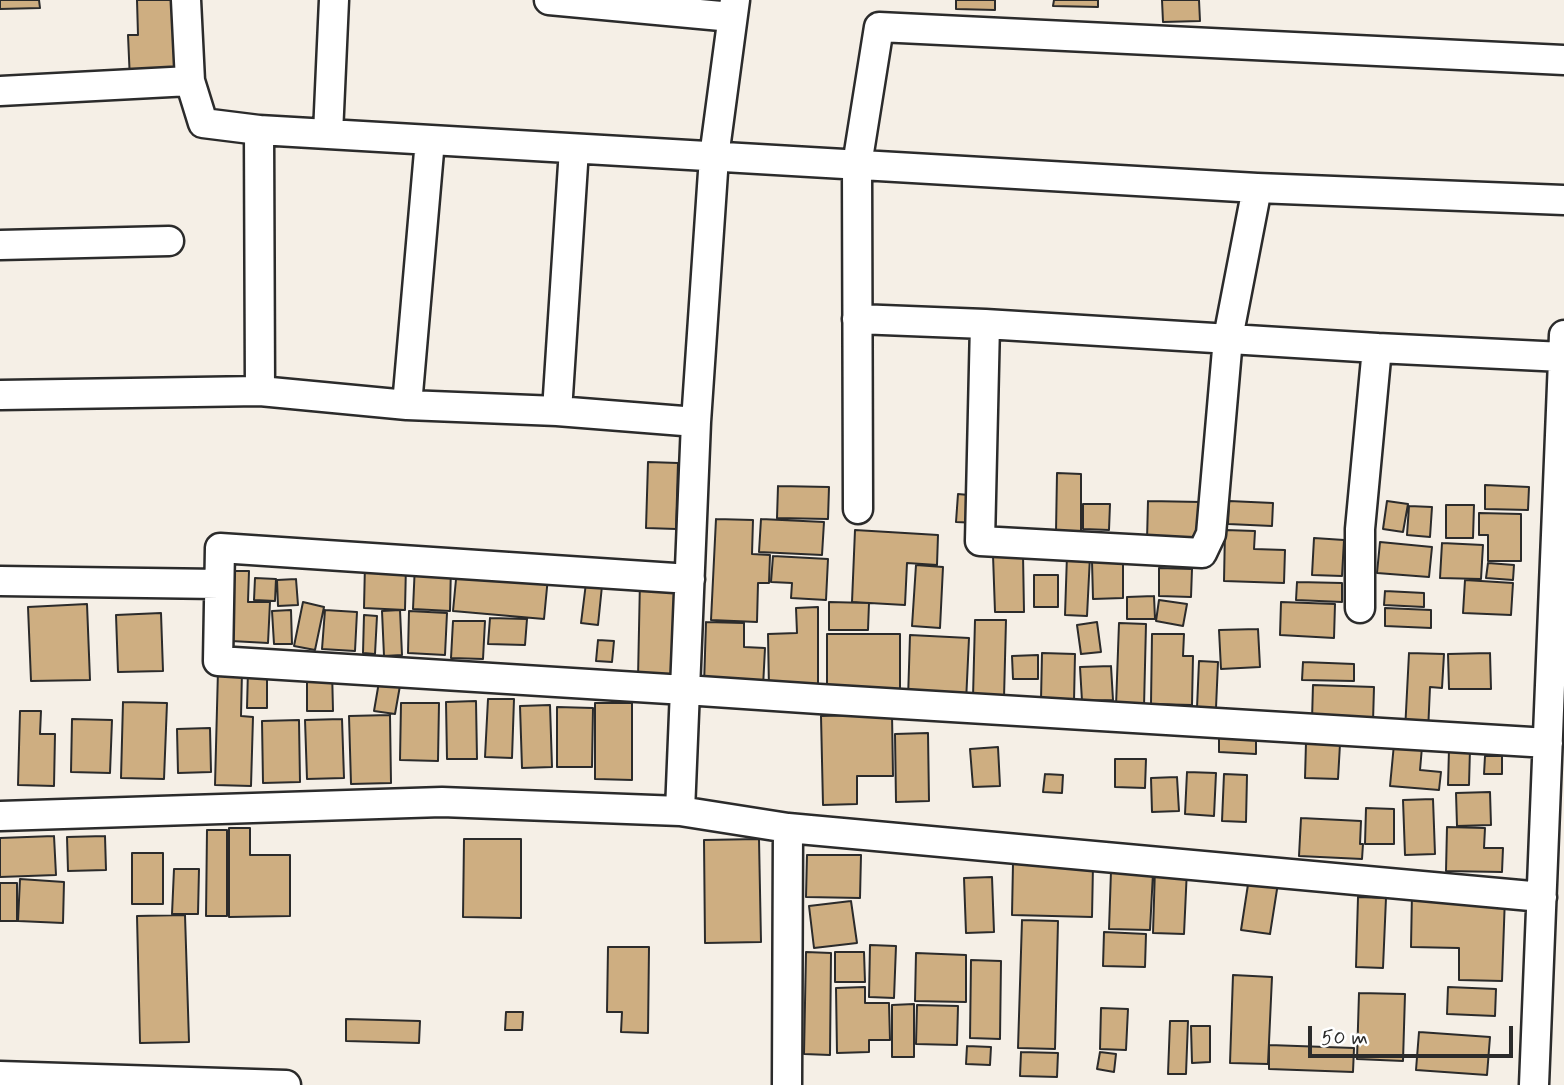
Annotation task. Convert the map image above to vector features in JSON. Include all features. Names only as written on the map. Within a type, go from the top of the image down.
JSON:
[{"type":"street","points":[[186,0],[190,81],[202,123],[259,130],[1257,188],[1564,200]]},
{"type":"street","points":[[328,134],[334,0]]},
{"type":"street","points":[[549,0],[733,8],[714,157],[696,422],[680,811]]},
{"type":"street","points":[[858,509],[858,165],[879,27],[1564,60]]},
{"type":"street","points":[[0,91],[190,81]]},
{"type":"street","points":[[259,130],[260,390]]},
{"type":"street","points":[[407,405],[430,140]]},
{"type":"street","points":[[557,411],[574,149]]},
{"type":"street","points":[[985,324],[980,541],[1202,553],[1211,534],[1228,338],[1257,188]]},
{"type":"street","points":[[0,245],[169,241]]},
{"type":"street","points":[[858,319],[1377,348],[1564,346],[1534,1085]]},
{"type":"street","points":[[1360,608],[1360,529],[1377,348]]},
{"type":"street","points":[[0,395],[260,390],[407,405],[557,411],[696,422]]},
{"type":"street","points":[[690,579],[220,548],[218,661],[1548,743]]},
{"type":"street","points":[[0,580],[219,584]]},
{"type":"street","points":[[0,816],[442,802],[680,811],[788,828],[1542,897]]},
{"type":"street","points":[[788,828],[788,1085]]},
{"type":"street","points":[[0,1076],[149,1083],[286,1085]]},
{"type":"building","points":[[0,0],[39,0],[40,8],[0,9]]},
{"type":"building","points":[[137,0],[173,0],[176,79],[130,81],[128,35],[138,35]]},
{"type":"building","points":[[956,0],[995,0],[995,10],[956,9]]},
{"type":"building","points":[[1054,0],[1098,0],[1098,7],[1053,6]]},
{"type":"building","points":[[1162,0],[1199,0],[1200,21],[1163,22]]},
{"type":"building","points":[[648,462],[678,463],[676,529],[646,528]]},
{"type":"building","points":[[1057,473],[1081,474],[1081,533],[1056,532]]},
{"type":"building","points":[[1485,485],[1529,487],[1528,510],[1485,509]]},
{"type":"building","points":[[778,486],[829,487],[828,519],[777,518]]},
{"type":"building","points":[[958,494],[979,496],[978,523],[956,522]]},
{"type":"building","points":[[1148,501],[1201,502],[1200,542],[1147,540]]},
{"type":"building","points":[[1229,501],[1273,503],[1272,526],[1228,524]]},
{"type":"building","points":[[1387,501],[1408,504],[1403,532],[1383,529]]},
{"type":"building","points":[[1083,504],[1110,504],[1109,530],[1083,529]]},
{"type":"building","points":[[1446,505],[1474,505],[1473,538],[1446,538]]},
{"type":"building","points":[[1409,506],[1432,507],[1430,537],[1407,535]]},
{"type":"building","points":[[1479,513],[1521,514],[1521,561],[1488,561],[1488,535],[1479,535]]},
{"type":"building","points":[[716,519],[753,520],[752,554],[770,555],[769,583],[758,583],[757,622],[711,620]]},
{"type":"building","points":[[761,519],[824,522],[822,555],[759,552]]},
{"type":"building","points":[[855,530],[938,535],[937,565],[907,563],[905,605],[852,602]]},
{"type":"building","points":[[1225,530],[1255,531],[1254,549],[1285,550],[1284,583],[1224,581]]},
{"type":"building","points":[[1314,538],[1344,540],[1342,576],[1312,575]]},
{"type":"building","points":[[1380,542],[1432,547],[1429,577],[1377,573]]},
{"type":"building","points":[[1442,543],[1483,545],[1481,579],[1440,578]]},
{"type":"building","points":[[1023,554],[1024,612],[995,612],[993,555]]},
{"type":"building","points":[[1067,555],[1090,556],[1087,616],[1065,615]]},
{"type":"building","points":[[773,556],[828,559],[826,600],[791,598],[792,583],[771,582]]},
{"type":"building","points":[[1123,560],[1123,598],[1093,599],[1092,561]]},
{"type":"building","points":[[365,563],[406,564],[405,610],[364,608]]},
{"type":"building","points":[[1488,563],[1514,565],[1513,580],[1486,578]]},
{"type":"building","points":[[415,564],[451,565],[450,611],[413,609]]},
{"type":"building","points":[[916,565],[943,567],[940,628],[912,626]]},
{"type":"building","points":[[1159,568],[1192,569],[1191,597],[1159,596]]},
{"type":"building","points":[[457,569],[548,577],[544,619],[453,611]]},
{"type":"building","points":[[234,571],[249,571],[248,602],[270,602],[268,643],[231,641]]},
{"type":"building","points":[[587,575],[603,576],[598,625],[581,623]]},
{"type":"building","points":[[1034,575],[1058,575],[1058,607],[1034,607]]},
{"type":"building","points":[[255,578],[276,579],[275,601],[254,600]]},
{"type":"building","points":[[296,579],[298,605],[278,606],[277,580]]},
{"type":"building","points":[[640,580],[677,580],[674,679],[638,678]]},
{"type":"building","points":[[1465,580],[1513,583],[1511,615],[1463,613]]},
{"type":"building","points":[[1297,582],[1342,583],[1342,602],[1296,600]]},
{"type":"building","points":[[1385,591],[1424,593],[1424,607],[1384,605]]},
{"type":"building","points":[[1154,596],[1155,619],[1127,619],[1127,597]]},
{"type":"building","points":[[1159,600],[1187,604],[1183,626],[1156,621]]},
{"type":"building","points":[[303,602],[324,607],[315,650],[294,646]]},
{"type":"building","points":[[829,602],[869,603],[868,630],[829,630]]},
{"type":"building","points":[[1281,602],[1335,604],[1334,638],[1280,635]]},
{"type":"building","points":[[87,604],[90,680],[31,681],[28,607]]},
{"type":"building","points":[[818,607],[818,689],[769,690],[768,634],[797,633],[796,608]]},
{"type":"building","points":[[1385,608],[1431,610],[1431,628],[1385,626]]},
{"type":"building","points":[[291,610],[292,644],[274,644],[272,611]]},
{"type":"building","points":[[325,610],[357,612],[355,651],[322,649]]},
{"type":"building","points":[[400,610],[402,655],[384,656],[382,611]]},
{"type":"building","points":[[409,611],[447,613],[445,655],[408,653]]},
{"type":"building","points":[[161,613],[163,671],[118,672],[116,615]]},
{"type":"building","points":[[364,615],[377,616],[375,654],[363,653]]},
{"type":"building","points":[[490,618],[527,619],[525,645],[488,644]]},
{"type":"building","points":[[975,620],[1006,620],[1004,698],[973,697]]},
{"type":"building","points":[[453,621],[485,621],[483,659],[451,658]]},
{"type":"building","points":[[706,622],[744,623],[744,647],[765,648],[763,687],[704,685]]},
{"type":"building","points":[[1097,622],[1101,652],[1081,654],[1077,625]]},
{"type":"building","points":[[1119,623],[1146,624],[1144,707],[1116,706]]},
{"type":"building","points":[[1258,629],[1260,667],[1221,669],[1219,630]]},
{"type":"building","points":[[827,634],[900,634],[900,695],[827,696]]},
{"type":"building","points":[[1152,634],[1184,634],[1183,656],[1193,656],[1192,705],[1151,704]]},
{"type":"building","points":[[910,635],[969,638],[966,702],[908,699]]},
{"type":"building","points":[[598,640],[614,641],[612,662],[596,661]]},
{"type":"building","points":[[1042,653],[1075,654],[1074,701],[1041,700]]},
{"type":"building","points":[[1409,653],[1444,654],[1442,688],[1430,687],[1428,732],[1405,731]]},
{"type":"building","points":[[1490,653],[1491,689],[1449,689],[1448,654]]},
{"type":"building","points":[[1038,655],[1038,679],[1013,679],[1012,656]]},
{"type":"building","points":[[1199,661],[1218,662],[1216,708],[1197,708]]},
{"type":"building","points":[[1303,662],[1354,664],[1354,681],[1302,680]]},
{"type":"building","points":[[1111,666],[1113,700],[1082,701],[1080,667]]},
{"type":"building","points":[[248,669],[267,669],[267,708],[247,708]]},
{"type":"building","points":[[307,669],[332,669],[333,711],[307,711]]},
{"type":"building","points":[[218,670],[242,671],[241,716],[253,717],[251,786],[215,785]]},
{"type":"building","points":[[380,676],[401,680],[395,714],[374,711]]},
{"type":"building","points":[[1313,685],[1374,687],[1373,722],[1312,720]]},
{"type":"building","points":[[488,699],[514,699],[512,758],[485,757]]},
{"type":"building","points":[[476,701],[477,759],[447,759],[446,702]]},
{"type":"building","points":[[123,702],[167,703],[164,779],[121,778]]},
{"type":"building","points":[[401,703],[439,703],[438,761],[400,760]]},
{"type":"building","points":[[595,703],[632,703],[632,780],[595,779]]},
{"type":"building","points":[[550,705],[552,767],[522,768],[520,706]]},
{"type":"building","points":[[557,707],[593,708],[592,767],[557,767]]},
{"type":"building","points":[[20,711],[41,711],[40,734],[55,734],[54,786],[18,785]]},
{"type":"building","points":[[892,714],[893,776],[857,776],[857,804],[823,805],[821,716]]},
{"type":"building","points":[[390,715],[391,783],[351,784],[349,716]]},
{"type":"building","points":[[72,719],[112,720],[110,773],[71,772]]},
{"type":"building","points":[[342,719],[344,778],[307,779],[305,720]]},
{"type":"building","points":[[299,720],[300,782],[263,783],[262,721]]},
{"type":"building","points":[[210,728],[211,772],[178,773],[177,729]]},
{"type":"building","points":[[928,733],[929,801],[896,802],[895,734]]},
{"type":"building","points":[[1219,736],[1256,737],[1256,754],[1219,752]]},
{"type":"building","points":[[1306,742],[1340,744],[1338,779],[1305,778]]},
{"type":"building","points":[[1394,744],[1422,747],[1420,770],[1441,772],[1439,790],[1390,786]]},
{"type":"building","points":[[998,747],[1000,786],[973,787],[970,749]]},
{"type":"building","points":[[1449,749],[1470,749],[1469,785],[1448,785]]},
{"type":"building","points":[[1485,756],[1502,756],[1502,774],[1484,774]]},
{"type":"building","points":[[1115,759],[1146,759],[1145,788],[1115,787]]},
{"type":"building","points":[[1187,772],[1216,773],[1214,816],[1185,814]]},
{"type":"building","points":[[1045,774],[1063,775],[1062,793],[1043,792]]},
{"type":"building","points":[[1224,774],[1247,775],[1246,822],[1222,821]]},
{"type":"building","points":[[1177,777],[1179,811],[1152,812],[1151,778]]},
{"type":"building","points":[[1490,792],[1491,825],[1457,826],[1456,793]]},
{"type":"building","points":[[1433,799],[1435,854],[1405,855],[1403,800]]},
{"type":"building","points":[[1366,808],[1394,809],[1394,844],[1365,844]]},
{"type":"building","points":[[1301,818],[1361,821],[1362,859],[1299,856]]},
{"type":"building","points":[[1447,827],[1485,828],[1484,848],[1503,848],[1502,872],[1446,871]]},
{"type":"building","points":[[229,828],[250,828],[250,855],[290,855],[290,916],[229,917]]},
{"type":"building","points":[[207,830],[227,830],[227,916],[206,916]]},
{"type":"building","points":[[54,836],[56,875],[0,877],[0,838]]},
{"type":"building","points":[[105,836],[106,870],[68,871],[67,837]]},
{"type":"building","points":[[464,839],[521,839],[521,918],[463,917]]},
{"type":"building","points":[[759,839],[761,942],[705,943],[704,840]]},
{"type":"building","points":[[132,853],[163,853],[163,904],[132,904]]},
{"type":"building","points":[[807,855],[861,855],[860,898],[806,897]]},
{"type":"building","points":[[1013,863],[1093,865],[1092,917],[1012,915]]},
{"type":"building","points":[[1155,868],[1187,869],[1184,934],[1153,933]]},
{"type":"building","points":[[174,869],[199,869],[198,914],[172,914]]},
{"type":"building","points":[[1111,871],[1153,873],[1150,930],[1109,929]]},
{"type":"building","points":[[992,877],[994,932],[966,933],[964,878]]},
{"type":"building","points":[[1249,878],[1278,883],[1270,934],[1241,930]]},
{"type":"building","points":[[20,879],[64,882],[63,923],[18,921]]},
{"type":"building","points":[[0,883],[17,883],[17,921],[0,921]]},
{"type":"building","points":[[1412,893],[1505,896],[1502,981],[1459,980],[1459,948],[1411,947]]},
{"type":"building","points":[[1358,897],[1386,898],[1383,968],[1356,967]]},
{"type":"building","points":[[851,901],[857,943],[814,948],[809,906]]},
{"type":"building","points":[[185,915],[189,1042],[140,1043],[137,916]]},
{"type":"building","points":[[1022,920],[1058,921],[1055,1049],[1018,1048]]},
{"type":"building","points":[[1104,932],[1146,934],[1145,967],[1103,966]]},
{"type":"building","points":[[870,945],[896,946],[894,998],[869,997]]},
{"type":"building","points":[[608,947],[649,947],[648,1033],[621,1032],[622,1012],[607,1012]]},
{"type":"building","points":[[806,952],[831,953],[830,1055],[804,1054]]},
{"type":"building","points":[[835,952],[864,952],[865,982],[835,982]]},
{"type":"building","points":[[916,953],[966,955],[966,1002],[915,1001]]},
{"type":"building","points":[[971,960],[1001,961],[1000,1039],[970,1038]]},
{"type":"building","points":[[1233,975],[1272,977],[1268,1064],[1230,1063]]},
{"type":"building","points":[[865,987],[865,1003],[889,1003],[890,1040],[869,1040],[869,1052],[837,1053],[836,988]]},
{"type":"building","points":[[1448,987],[1496,989],[1495,1016],[1447,1014]]},
{"type":"building","points":[[1359,993],[1405,994],[1403,1061],[1357,1059]]},
{"type":"building","points":[[914,1004],[914,1057],[892,1057],[892,1005]]},
{"type":"building","points":[[917,1005],[958,1006],[957,1045],[916,1044]]},
{"type":"building","points":[[1101,1008],[1128,1009],[1126,1050],[1100,1049]]},
{"type":"building","points":[[506,1012],[523,1012],[522,1030],[505,1030]]},
{"type":"building","points":[[346,1019],[420,1021],[419,1043],[346,1041]]},
{"type":"building","points":[[1170,1021],[1188,1021],[1186,1074],[1168,1074]]},
{"type":"building","points":[[1191,1026],[1210,1026],[1210,1062],[1192,1063]]},
{"type":"building","points":[[1419,1032],[1490,1037],[1487,1075],[1416,1070]]},
{"type":"building","points":[[1269,1045],[1354,1048],[1353,1072],[1269,1069]]},
{"type":"building","points":[[967,1046],[991,1047],[990,1065],[966,1064]]},
{"type":"building","points":[[1021,1052],[1058,1053],[1057,1077],[1020,1076]]},
{"type":"building","points":[[1100,1052],[1116,1054],[1114,1072],[1097,1069]]}]
